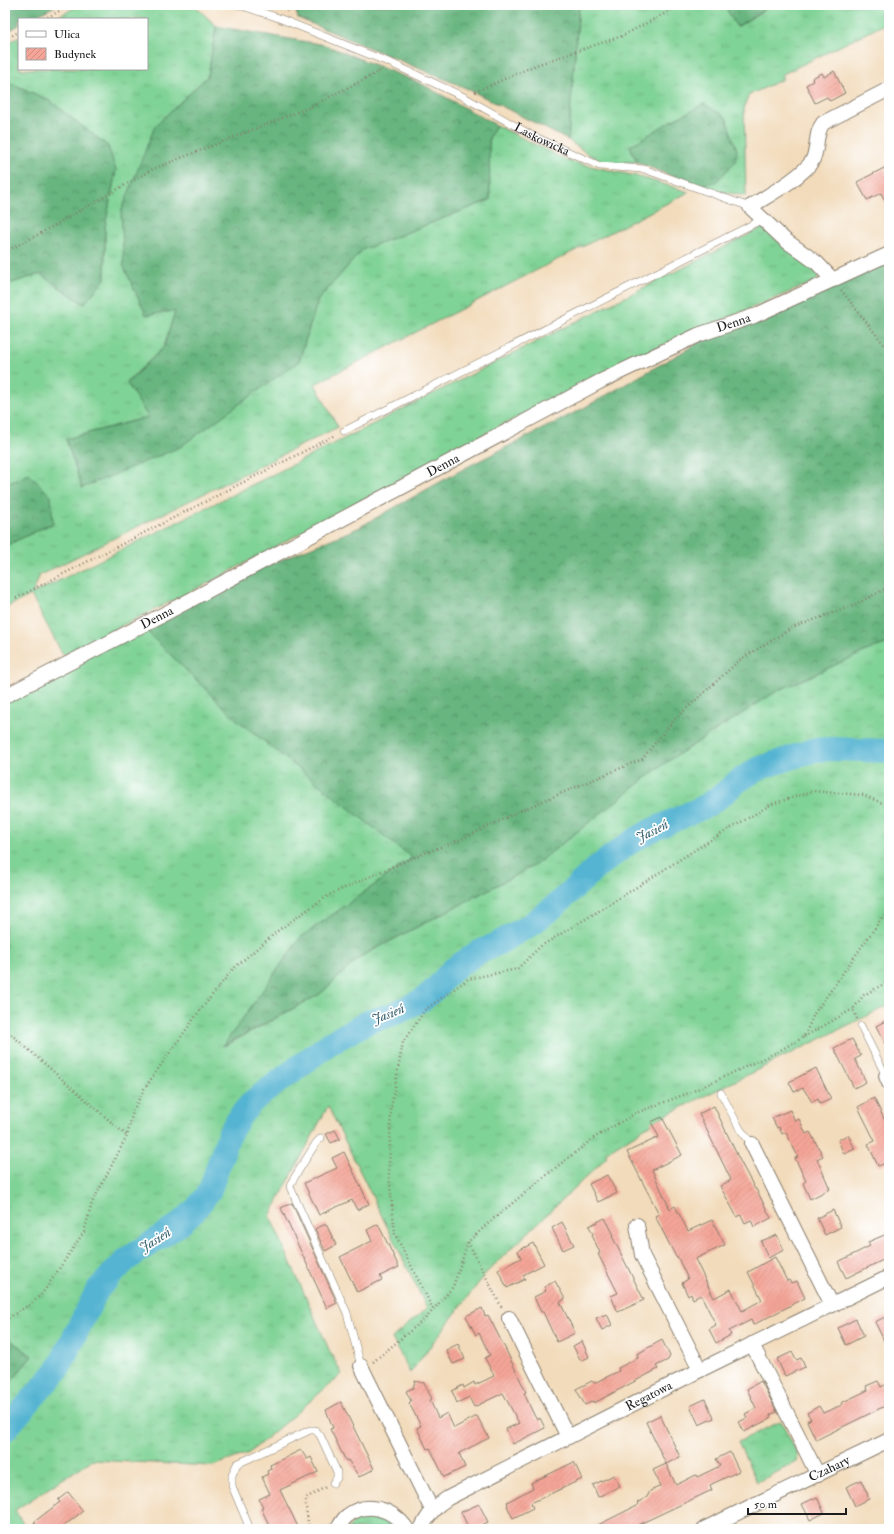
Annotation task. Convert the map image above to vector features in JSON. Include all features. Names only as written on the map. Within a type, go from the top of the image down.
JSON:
[{"type":"street","points":[[750,207],[786,184],[805,169],[812,160],[817,136],[823,123],[889,89]]},
{"type":"street","name":"Laskowicka","points":[[750,207],[785,240],[817,263],[833,280]]},
{"type":"street","name":"Denna","points":[[5,696],[166,613],[601,381],[698,335],[754,316],[889,254]]},
{"type":"street","points":[[752,1144],[832,1305]]},
{"type":"street","points":[[637,1225],[642,1255],[700,1370]]},
{"type":"street","name":"Regatowa","points":[[421,1529],[432,1510],[448,1498],[700,1370],[889,1277]]},
{"type":"street","points":[[509,1318],[568,1437]]},
{"type":"street","points":[[752,1344],[818,1475]]},
{"type":"street","points":[[362,1368],[432,1510]]},
{"type":"street","name":"Czahary","points":[[704,1529],[889,1440]]},
{"type":"street","points":[[338,1529],[346,1517],[358,1509],[373,1507],[387,1511],[401,1521],[407,1529]]},
{"type":"lane","name":"Laskowicka","points":[[239,5],[276,17],[393,64],[464,97],[533,136],[600,166],[644,169],[750,207]]},
{"type":"lane","points":[[344,431],[763,219]]},
{"type":"lane","points":[[861,1026],[887,1080]]},
{"type":"lane","points":[[721,1093],[740,1129],[752,1144]]},
{"type":"lane","points":[[321,1138],[316,1143],[290,1187],[347,1313],[362,1368]]},
{"type":"lane","points":[[250,1529],[232,1486],[232,1475],[237,1464],[310,1430],[315,1430],[320,1435],[337,1472],[337,1478],[333,1483]]},
{"type":"path","points":[[46,18],[71,5]]},
{"type":"path","points":[[464,97],[536,65],[622,36],[680,5]]},
{"type":"path","points":[[5,39],[18,32]]},
{"type":"path","points":[[5,252],[152,169],[308,108],[393,64]]},
{"type":"path","points":[[833,280],[889,351]]},
{"type":"path","points":[[16,598],[344,431]]},
{"type":"path","points":[[5,1320],[32,1303],[42,1294],[84,1232],[92,1203],[127,1136],[133,1111],[144,1089],[198,1013],[233,969],[280,929],[329,895],[412,858],[462,839],[522,810],[642,759],[675,719],[741,659],[792,628],[854,605],[889,587]]},
{"type":"path","points":[[433,1309],[395,1234],[388,1175],[391,1108],[403,1042],[425,1010],[468,979],[516,968],[541,946],[772,804],[812,791],[863,795],[889,806]]},
{"type":"path","points":[[804,1037],[814,1014],[889,908]]},
{"type":"path","points":[[362,1368],[410,1332],[427,1317],[453,1287],[468,1242],[492,1220],[595,1137],[636,1113],[691,1092],[775,1053],[853,1009],[864,995],[889,981]]},
{"type":"path","points":[[853,1009],[861,1026]]},
{"type":"path","points":[[5,1029],[127,1136]]},
{"type":"path","points":[[468,1242],[499,1303],[509,1318]]},
{"type":"path","points":[[309,1529],[306,1498],[333,1483]]},
{"type":"green space","points":[[5,5],[57,5],[32,18],[18,18],[18,26],[5,33]]},
{"type":"green space","points":[[80,5],[194,5],[216,26],[208,76],[155,126],[175,311],[164,347],[127,382],[148,417],[66,439],[82,488],[299,361],[318,300],[362,250],[490,200],[489,137],[496,125],[568,161],[640,177],[689,192],[315,384],[338,427],[40,575],[32,594],[762,228],[819,275],[816,281],[667,343],[486,433],[210,582],[63,655],[31,595],[5,608],[5,546],[53,523],[29,474],[5,485],[5,285],[40,274],[84,304],[105,278],[105,227],[116,170],[50,101],[5,80],[5,44],[18,38],[18,70],[148,70],[148,18],[55,18]]},
{"type":"green space","points":[[294,5],[579,5],[568,140],[466,88],[298,18]]},
{"type":"green space","points":[[579,5],[724,5],[737,27],[771,5],[889,5],[889,22],[781,75],[783,79],[749,95],[744,106],[746,196],[698,187],[716,181],[735,162],[630,146],[637,162],[605,163],[588,154],[568,140]]},
{"type":"green space","points":[[724,5],[771,5],[737,27]]},
{"type":"green space","points":[[216,26],[325,45],[420,83],[496,125],[489,138],[490,200],[362,250],[318,300],[299,361],[180,447],[82,488],[66,439],[148,417],[127,383],[164,347],[175,311],[146,315],[124,267],[121,212],[155,126],[208,76]]},
{"type":"green space","points":[[5,80],[50,101],[108,146],[116,170],[105,227],[105,279],[84,304],[40,274],[5,285]]},
{"type":"green space","points":[[704,104],[726,117],[737,150],[735,162],[716,182],[698,187],[637,162],[630,146],[671,121]]},
{"type":"green space","points":[[889,260],[889,643],[873,648],[777,691],[662,765],[535,865],[360,957],[320,994],[223,1046],[300,938],[412,858],[236,719],[141,626],[220,585],[358,528],[465,468],[582,409],[700,342],[753,323]]},
{"type":"green space","points":[[29,474],[51,496],[53,523],[5,546],[5,485]]},
{"type":"green space","points":[[141,626],[412,858],[300,938],[225,1046],[320,994],[360,957],[535,865],[662,765],[777,691],[873,648],[889,643],[889,1005],[662,1117],[605,1153],[607,1157],[487,1272],[410,1373],[392,1338],[427,1308],[328,1106],[270,1216],[330,1352],[342,1374],[249,1453],[213,1466],[92,1460],[15,1510],[26,1529],[5,1529],[5,1384],[13,1379],[32,1356],[5,1336],[5,698]]},
{"type":"green space","points":[[5,1336],[32,1356],[13,1379],[5,1384]]},
{"type":"green space","points":[[781,1421],[798,1455],[797,1462],[757,1482],[738,1442]]},
{"type":"green space","points":[[371,1515],[385,1518],[395,1529],[347,1529],[359,1517]]},
{"type":"building","points":[[834,71],[845,93],[830,101],[827,97],[815,103],[806,85],[813,81],[812,78],[822,73],[824,77]]},
{"type":"building","points":[[884,168],[889,179],[889,209],[881,193],[867,200],[857,182]]},
{"type":"building","points":[[889,1019],[889,1051],[876,1026]]},
{"type":"building","points":[[852,1039],[861,1056],[855,1059],[866,1082],[854,1088],[834,1048]]},
{"type":"building","points":[[816,1068],[831,1099],[820,1104],[818,1099],[812,1102],[803,1088],[794,1092],[789,1082]]},
{"type":"building","points":[[874,1098],[889,1129],[889,1162],[878,1166],[868,1144],[875,1141],[858,1107]]},
{"type":"building","points":[[714,1106],[739,1159],[771,1218],[754,1227],[751,1220],[745,1223],[741,1215],[737,1217],[720,1186],[731,1180],[699,1114]]},
{"type":"building","points":[[790,1110],[795,1121],[799,1119],[806,1134],[810,1132],[823,1156],[817,1159],[830,1189],[810,1199],[803,1183],[806,1181],[795,1158],[798,1157],[786,1132],[782,1134],[772,1118]]},
{"type":"building","points":[[662,1117],[682,1155],[652,1170],[670,1209],[675,1206],[688,1231],[712,1220],[725,1245],[695,1259],[714,1298],[731,1289],[742,1311],[762,1300],[748,1272],[775,1257],[787,1281],[789,1280],[791,1283],[797,1281],[805,1298],[753,1325],[751,1320],[729,1331],[731,1335],[716,1343],[709,1329],[716,1325],[701,1295],[693,1299],[691,1294],[688,1296],[682,1283],[688,1279],[655,1216],[659,1214],[627,1152],[659,1137],[651,1122]]},
{"type":"building","points":[[335,1130],[340,1139],[331,1143],[326,1134]]},
{"type":"building","points":[[848,1135],[855,1149],[844,1154],[838,1140]]},
{"type":"building","points":[[344,1152],[369,1204],[357,1210],[352,1200],[319,1215],[304,1183],[337,1168],[332,1158]]},
{"type":"building","points":[[607,1175],[617,1193],[598,1202],[589,1184]]},
{"type":"building","points":[[292,1203],[337,1303],[327,1308],[281,1208]]},
{"type":"building","points":[[833,1210],[841,1227],[825,1235],[817,1218]]},
{"type":"building","points":[[605,1218],[614,1235],[612,1236],[644,1300],[618,1312],[611,1296],[618,1293],[598,1254],[600,1253],[589,1226]]},
{"type":"building","points":[[562,1222],[574,1245],[563,1250],[552,1228]]},
{"type":"building","points":[[326,1224],[336,1245],[325,1251],[315,1229]]},
{"type":"building","points":[[378,1224],[399,1267],[380,1276],[382,1280],[357,1292],[340,1257],[372,1241],[367,1230]]},
{"type":"building","points":[[889,1233],[889,1254],[886,1256],[887,1258],[846,1278],[838,1262],[870,1246],[868,1242]]},
{"type":"building","points":[[777,1235],[784,1250],[768,1258],[761,1241]]},
{"type":"building","points":[[533,1243],[544,1264],[523,1275],[525,1279],[507,1288],[498,1270],[521,1258],[518,1251]]},
{"type":"building","points":[[555,1281],[565,1299],[560,1302],[575,1333],[557,1342],[534,1297],[546,1291],[544,1287]]},
{"type":"building","points":[[482,1308],[485,1316],[488,1315],[505,1348],[526,1392],[524,1393],[534,1415],[537,1420],[540,1418],[545,1428],[513,1444],[506,1429],[519,1423],[503,1393],[474,1407],[469,1397],[457,1403],[452,1391],[463,1385],[464,1388],[474,1382],[475,1385],[494,1376],[485,1358],[490,1355],[479,1333],[476,1335],[466,1316]]},
{"type":"building","points":[[607,1314],[612,1325],[602,1330],[596,1318]]},
{"type":"building","points":[[889,1315],[889,1351],[875,1322]]},
{"type":"building","points":[[856,1319],[864,1336],[846,1345],[838,1328]]},
{"type":"building","points":[[662,1340],[670,1356],[668,1360],[656,1366],[658,1369],[594,1403],[593,1401],[585,1405],[576,1389],[592,1381],[594,1383],[619,1371],[618,1368],[638,1358],[637,1354]]},
{"type":"building","points":[[582,1341],[589,1357],[581,1361],[573,1346]]},
{"type":"building","points":[[458,1344],[465,1359],[453,1364],[446,1350]]},
{"type":"building","points":[[792,1352],[796,1360],[801,1358],[805,1367],[785,1376],[777,1359]]},
{"type":"building","points":[[415,1381],[424,1383],[432,1399],[430,1400],[438,1418],[447,1413],[454,1428],[477,1416],[489,1438],[459,1453],[465,1467],[444,1477],[430,1448],[427,1449],[417,1428],[421,1426],[409,1403],[411,1401],[406,1391],[413,1388]]},
{"type":"building","points":[[761,1381],[777,1412],[770,1415],[771,1418],[744,1432],[739,1422],[747,1418],[745,1414],[756,1408],[747,1389]]},
{"type":"building","points":[[878,1381],[881,1387],[889,1383],[889,1404],[816,1440],[807,1421],[811,1419],[807,1413],[819,1406],[823,1413],[842,1405],[841,1403],[868,1390],[866,1386]]},
{"type":"building","points":[[705,1399],[714,1418],[699,1425],[690,1406]]},
{"type":"building","points":[[341,1402],[374,1469],[359,1477],[348,1460],[346,1461],[330,1429],[333,1428],[326,1410]]},
{"type":"building","points":[[660,1415],[680,1457],[666,1464],[646,1422]]},
{"type":"building","points":[[301,1450],[307,1459],[311,1457],[318,1472],[280,1490],[299,1529],[271,1529],[261,1508],[263,1507],[259,1499],[270,1494],[262,1477],[268,1474],[267,1471],[271,1469],[270,1465]]},
{"type":"building","points":[[730,1452],[739,1471],[710,1485],[712,1490],[629,1529],[590,1529],[638,1505],[637,1503],[647,1497],[650,1491],[661,1486],[653,1470],[666,1464],[676,1485],[696,1475],[697,1477],[720,1466],[716,1459]]},
{"type":"building","points":[[574,1462],[582,1479],[531,1503],[533,1508],[513,1518],[507,1506],[507,1502],[533,1488],[531,1483]]},
{"type":"building","points":[[614,1475],[620,1486],[598,1497],[593,1485]]},
{"type":"building","points":[[861,1480],[869,1499],[855,1506],[846,1487]]},
{"type":"building","points":[[68,1492],[83,1511],[60,1529],[40,1529],[34,1522],[60,1502],[58,1500]]},
{"type":"building","points":[[817,1497],[824,1513],[810,1520],[802,1504]]},
{"type":"building","points":[[479,1504],[488,1522],[469,1529],[461,1512]]},
{"type":"waterway","name":"Jasień","points":[[5,1430],[58,1369],[98,1289],[126,1260],[177,1226],[196,1209],[210,1190],[229,1134],[241,1115],[253,1101],[330,1043],[370,1021],[391,1015],[424,999],[452,970],[477,953],[497,944],[530,925],[555,906],[595,869],[628,844],[650,831],[706,806],[737,782],[757,769],[814,750],[832,749],[889,751]]}]
